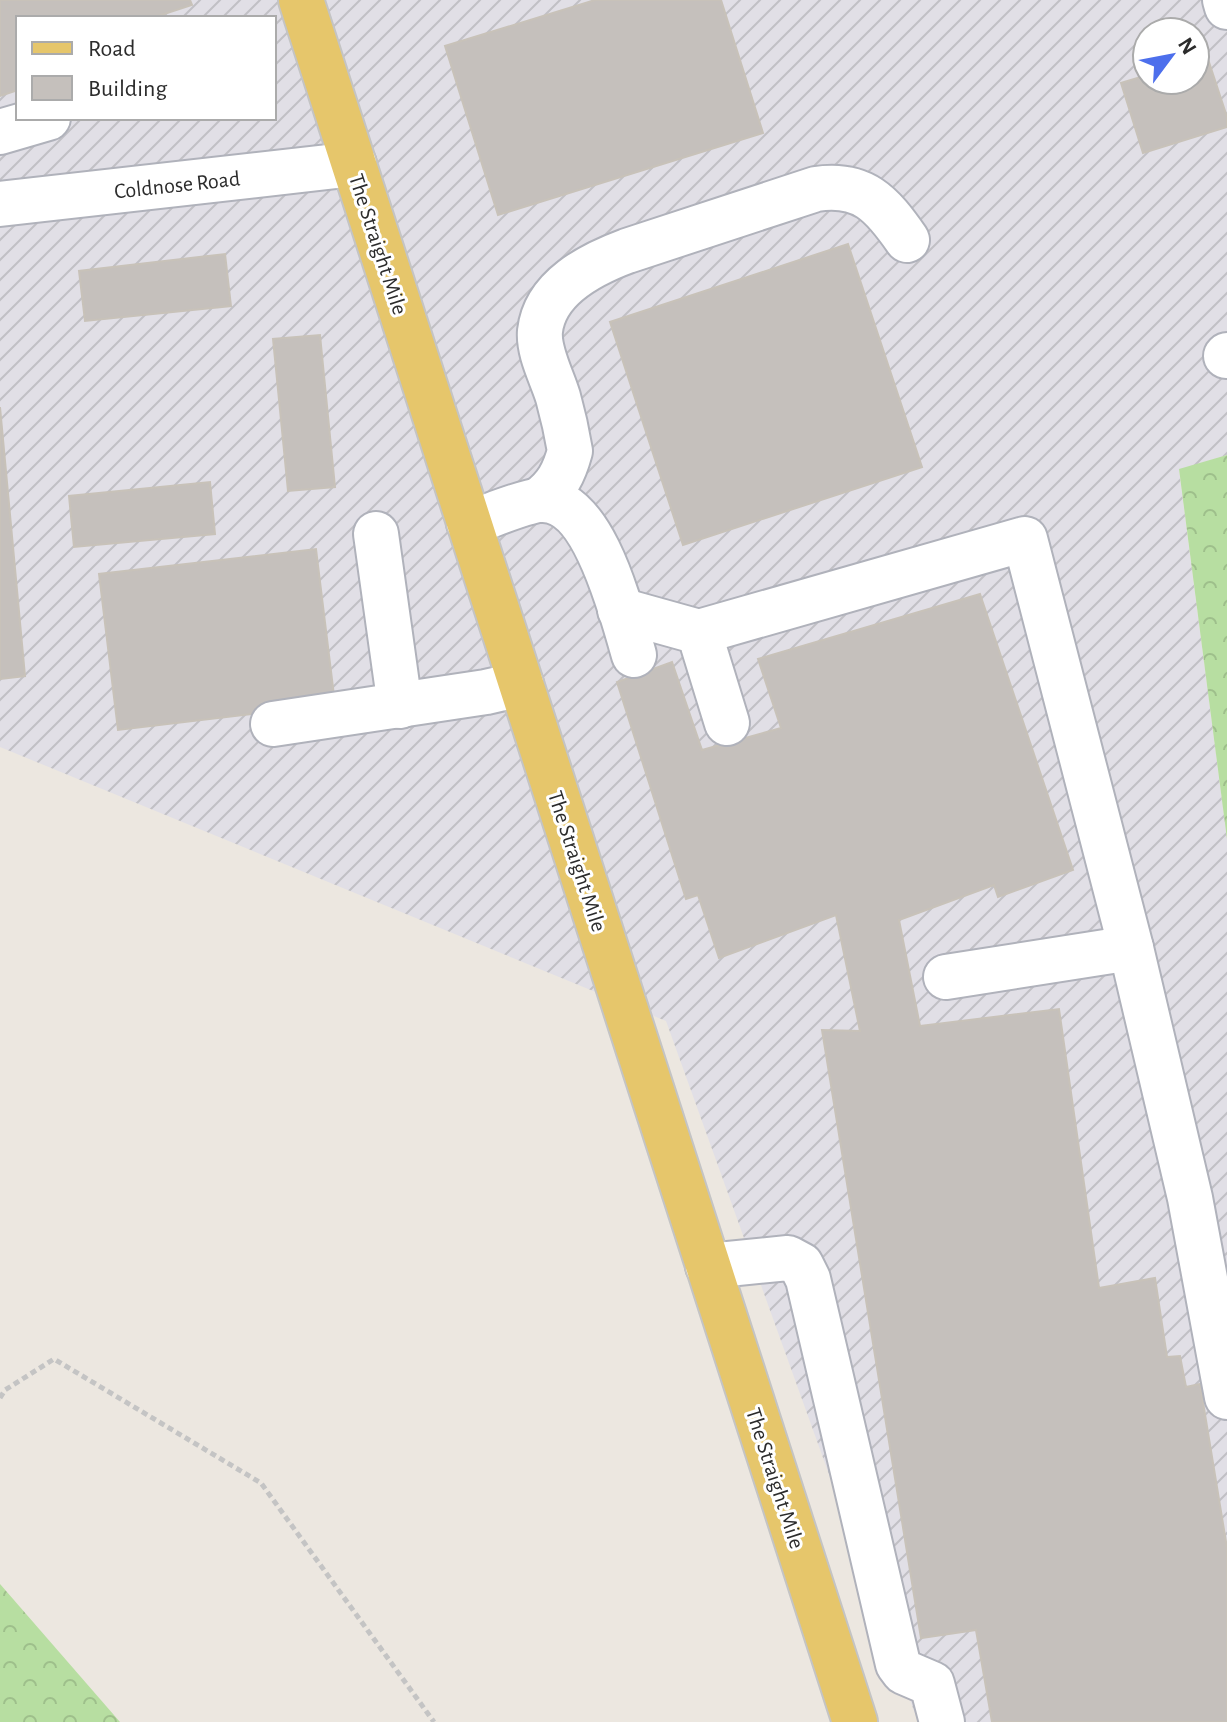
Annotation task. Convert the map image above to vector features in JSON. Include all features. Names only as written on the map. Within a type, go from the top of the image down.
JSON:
[{"type":"main road","name":"The Straight Mile","points":[[301,0],[855,1722]]},
{"type":"street","points":[[1225,0],[1227,7]]},
{"type":"street","points":[[0,132],[41,120]]},
{"type":"street","name":"Coldnose Road","points":[[0,204],[354,164]]},
{"type":"street","points":[[469,523],[539,500],[554,489],[565,470],[570,451],[540,332],[556,294],[572,279],[602,260],[627,251],[816,189],[839,186],[863,194],[885,208],[907,240]]},
{"type":"street","points":[[539,500],[558,502],[576,517],[608,569],[634,655]]},
{"type":"street","points":[[376,534],[400,706]]},
{"type":"street","points":[[620,610],[699,632],[1025,539],[1131,948],[1190,1198],[1227,1397]]},
{"type":"street","points":[[699,632],[727,723]]},
{"type":"street","points":[[273,724],[400,706],[521,684]]},
{"type":"street","points":[[946,977],[1131,948]]},
{"type":"street","points":[[708,1266],[788,1258],[801,1265],[808,1279],[898,1664],[904,1672],[932,1684],[942,1722]]},
{"type":"path","points":[[0,1398],[5,1390],[54,1359],[261,1483],[434,1722]]},
{"type":"shaded area","points":[[0,0],[1227,0],[1227,455],[1179,470],[1227,839],[1227,1722],[918,1722],[666,1021],[0,747]]},
{"type":"green space","points":[[1227,455],[1227,839],[1179,469]]},
{"type":"green space","points":[[0,1584],[120,1722],[0,1722]]},
{"type":"building","points":[[0,0],[190,0],[192,5],[158,16],[16,16],[16,91],[0,96]]},
{"type":"building","points":[[595,0],[721,0],[763,133],[498,215],[445,46]]},
{"type":"building","points":[[1211,68],[1227,117],[1227,127],[1143,153],[1121,83],[1131,80],[1131,96],[1211,96]]},
{"type":"building","points":[[848,244],[922,467],[683,545],[610,322]]},
{"type":"building","points":[[225,254],[231,306],[85,321],[79,271]]},
{"type":"building","points":[[320,335],[335,487],[288,491],[273,339]]},
{"type":"building","points":[[0,407],[25,676],[0,679]]},
{"type":"building","points":[[210,482],[215,534],[74,547],[69,496]]},
{"type":"building","points":[[316,549],[335,704],[118,730],[99,574]]},
{"type":"building","points":[[980,594],[1073,870],[998,897],[994,885],[899,920],[920,1026],[1059,1009],[1099,1288],[1155,1278],[1167,1357],[1180,1356],[1186,1387],[1200,1384],[1227,1548],[1227,1722],[992,1722],[976,1630],[921,1638],[822,1030],[860,1031],[836,915],[719,958],[698,895],[686,899],[617,682],[672,662],[702,750],[781,728],[758,659]]}]
